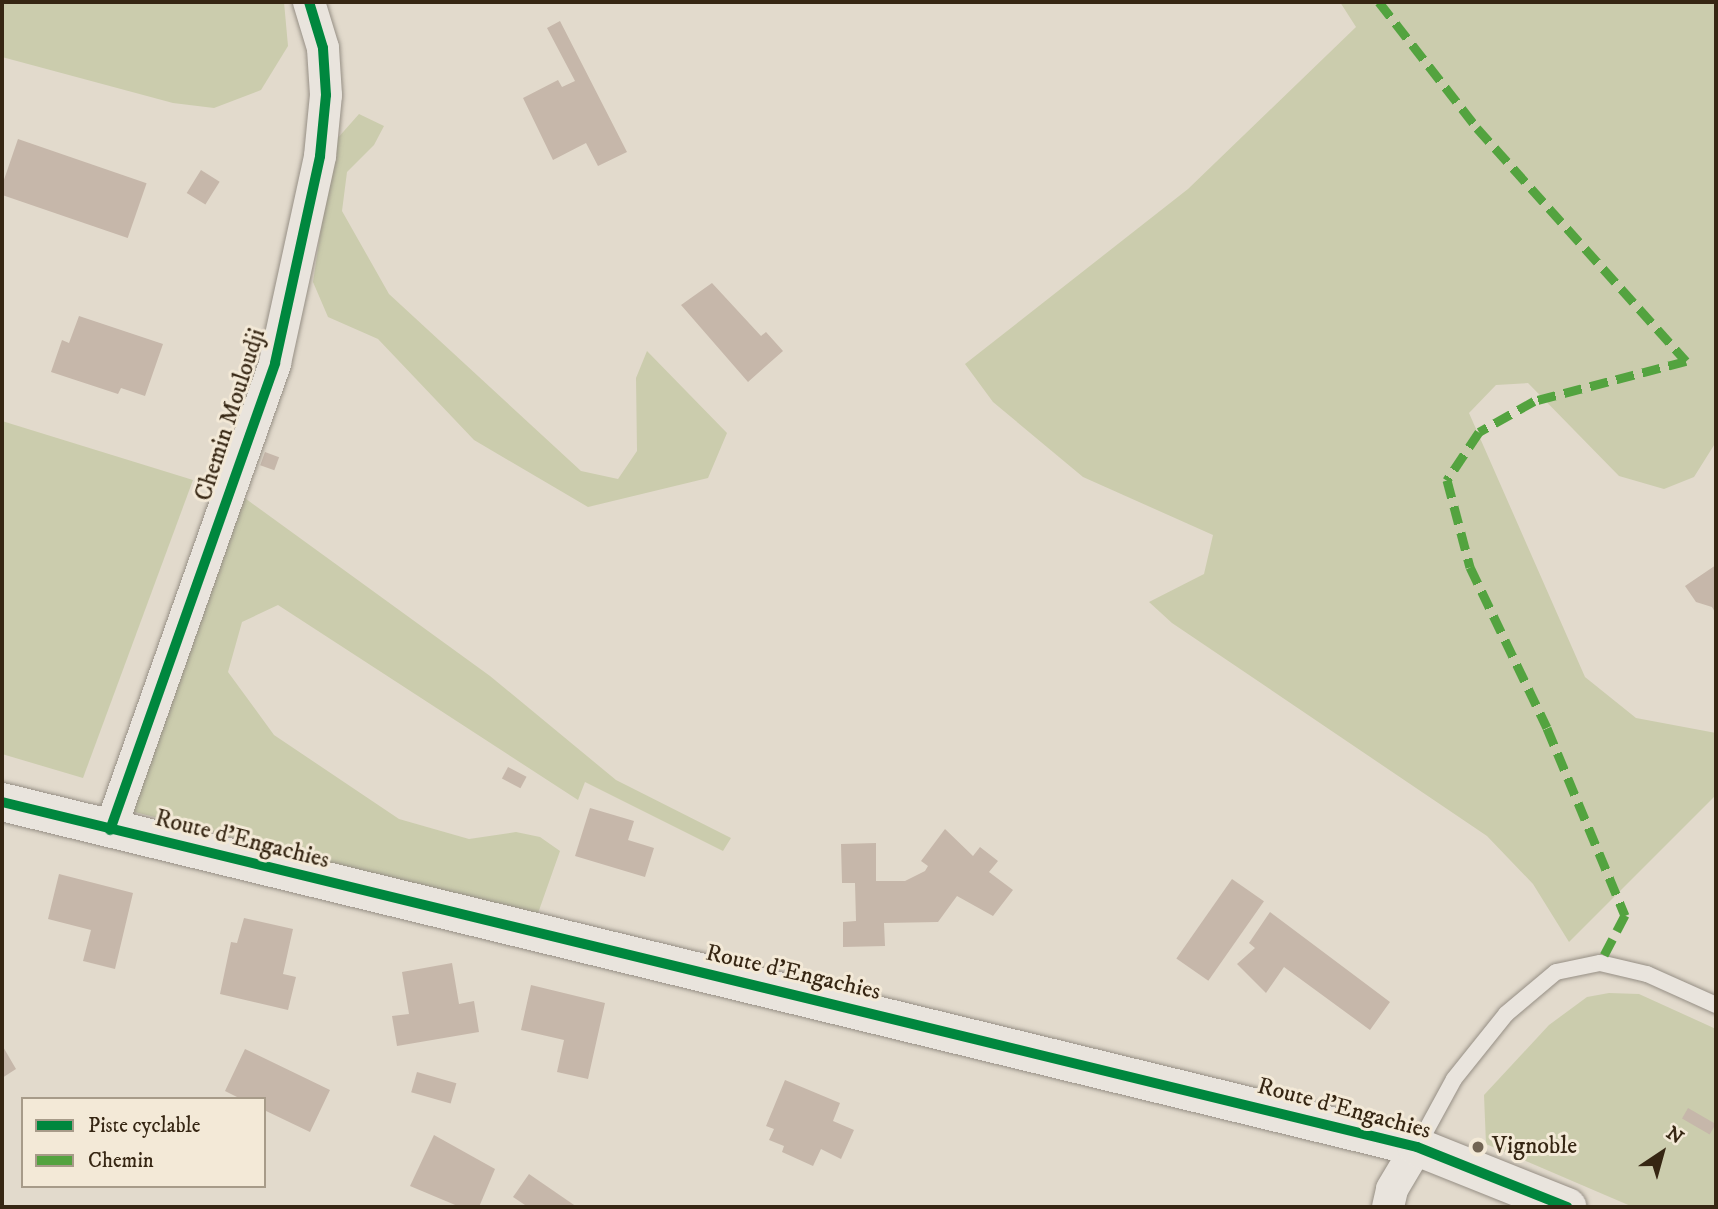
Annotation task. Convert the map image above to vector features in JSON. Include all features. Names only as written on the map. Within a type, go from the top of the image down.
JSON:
[{"type":"street","name":"Chemin Mouloudji","points":[[110,830],[275,363],[320,156],[326,95],[323,48],[309,2]]},
{"type":"street","name":"Route d'Engachies","points":[[2,802],[1417,1147],[1567,1207]]},
{"type":"street","points":[[1388,1207],[1391,1189],[1417,1147]]},
{"type":"lane","points":[[1417,1147],[1454,1079],[1506,1014],[1556,972],[1600,963],[1647,974],[1716,1005]]},
{"type":"green space","points":[[2,2],[284,2],[288,46],[261,90],[214,108],[173,103],[2,57]]},
{"type":"green space","points":[[1340,2],[1716,2],[1716,442],[1694,477],[1664,489],[1619,476],[1528,383],[1496,385],[1469,413],[1585,677],[1636,718],[1716,733],[1716,795],[1569,942],[1533,884],[1487,836],[1172,623],[1149,602],[1204,574],[1213,535],[1083,477],[993,402],[965,364],[1188,189],[1356,27]]},
{"type":"green space","points":[[359,114],[384,126],[374,145],[347,172],[342,211],[389,294],[581,471],[618,479],[637,451],[636,378],[647,351],[727,433],[708,478],[588,507],[474,440],[378,339],[328,317],[313,282],[325,202],[336,140]]},
{"type":"green space","points":[[2,421],[193,480],[83,778],[2,754]]},
{"type":"green space","points":[[242,496],[490,676],[616,780],[731,838],[723,851],[585,782],[578,800],[278,605],[242,622],[228,672],[274,735],[399,819],[469,839],[516,832],[540,837],[560,851],[537,916],[131,811]]},
{"type":"green space","points":[[1609,993],[1639,994],[1716,1029],[1716,1207],[1633,1207],[1486,1144],[1484,1095],[1549,1025],[1587,997]]},
{"type":"building","points":[[560,21],[627,152],[598,166],[586,143],[553,160],[523,98],[558,80],[562,87],[575,81],[547,28]]},
{"type":"building","points":[[18,139],[147,183],[128,238],[2,195],[2,185]]},
{"type":"building","points":[[201,170],[220,182],[205,205],[187,193]]},
{"type":"building","points":[[712,283],[761,336],[766,332],[783,351],[748,382],[681,305]]},
{"type":"building","points":[[79,316],[163,344],[145,396],[121,388],[118,394],[51,372],[62,340],[69,343]]},
{"type":"building","points":[[265,452],[279,457],[274,470],[260,465]]},
{"type":"building","points":[[1716,565],[1716,614],[1712,607],[1696,602],[1685,586]]},
{"type":"building","points":[[508,767],[527,777],[520,788],[502,778]]},
{"type":"building","points":[[590,808],[634,821],[628,840],[654,848],[645,877],[575,856]]},
{"type":"building","points":[[945,829],[973,856],[980,847],[998,861],[989,872],[1013,890],[993,916],[957,896],[938,922],[884,923],[885,946],[843,947],[843,922],[856,921],[855,883],[842,883],[841,844],[876,843],[876,881],[905,881],[925,871],[928,866],[921,861]]},
{"type":"building","points":[[59,874],[133,893],[115,969],[83,961],[91,930],[48,919]]},
{"type":"building","points":[[1232,879],[1264,901],[1208,981],[1176,958]]},
{"type":"building","points":[[1270,912],[1390,1002],[1370,1030],[1284,967],[1266,993],[1237,964],[1255,948],[1249,943]]},
{"type":"building","points":[[244,918],[293,929],[283,974],[296,977],[288,1010],[220,994],[231,942],[237,943]]},
{"type":"building","points":[[452,963],[459,1004],[474,1001],[479,1032],[397,1046],[392,1016],[409,1014],[402,972]]},
{"type":"building","points":[[531,985],[605,1003],[588,1079],[557,1072],[564,1040],[521,1030]]},
{"type":"building","points":[[2,1045],[16,1069],[2,1078]]},
{"type":"building","points":[[245,1049],[330,1090],[310,1132],[266,1111],[266,1097],[237,1097],[225,1091]]},
{"type":"building","points":[[417,1072],[456,1083],[451,1103],[411,1092]]},
{"type":"building","points":[[785,1080],[840,1103],[833,1121],[854,1130],[841,1159],[821,1149],[813,1166],[782,1152],[784,1146],[769,1140],[774,1129],[766,1126]]},
{"type":"building","points":[[1688,1108],[1716,1124],[1710,1134],[1682,1118]]},
{"type":"building","points":[[434,1135],[495,1169],[479,1207],[460,1207],[410,1186]]},
{"type":"building","points":[[529,1174],[577,1207],[528,1207],[513,1197]]},
{"type":"marked path","points":[[1379,2],[1477,128],[1686,361],[1534,401],[1479,432],[1447,480],[1470,567],[1547,728],[1625,915],[1600,963]]},
{"type":"cycle path","points":[[110,830],[275,363],[320,156],[326,95],[323,48],[309,2]]},
{"type":"cycle path","points":[[2,802],[1417,1147],[1567,1207]]},
{"type":"place","name":"Vignoble","points":[[1478,1147]]}]
